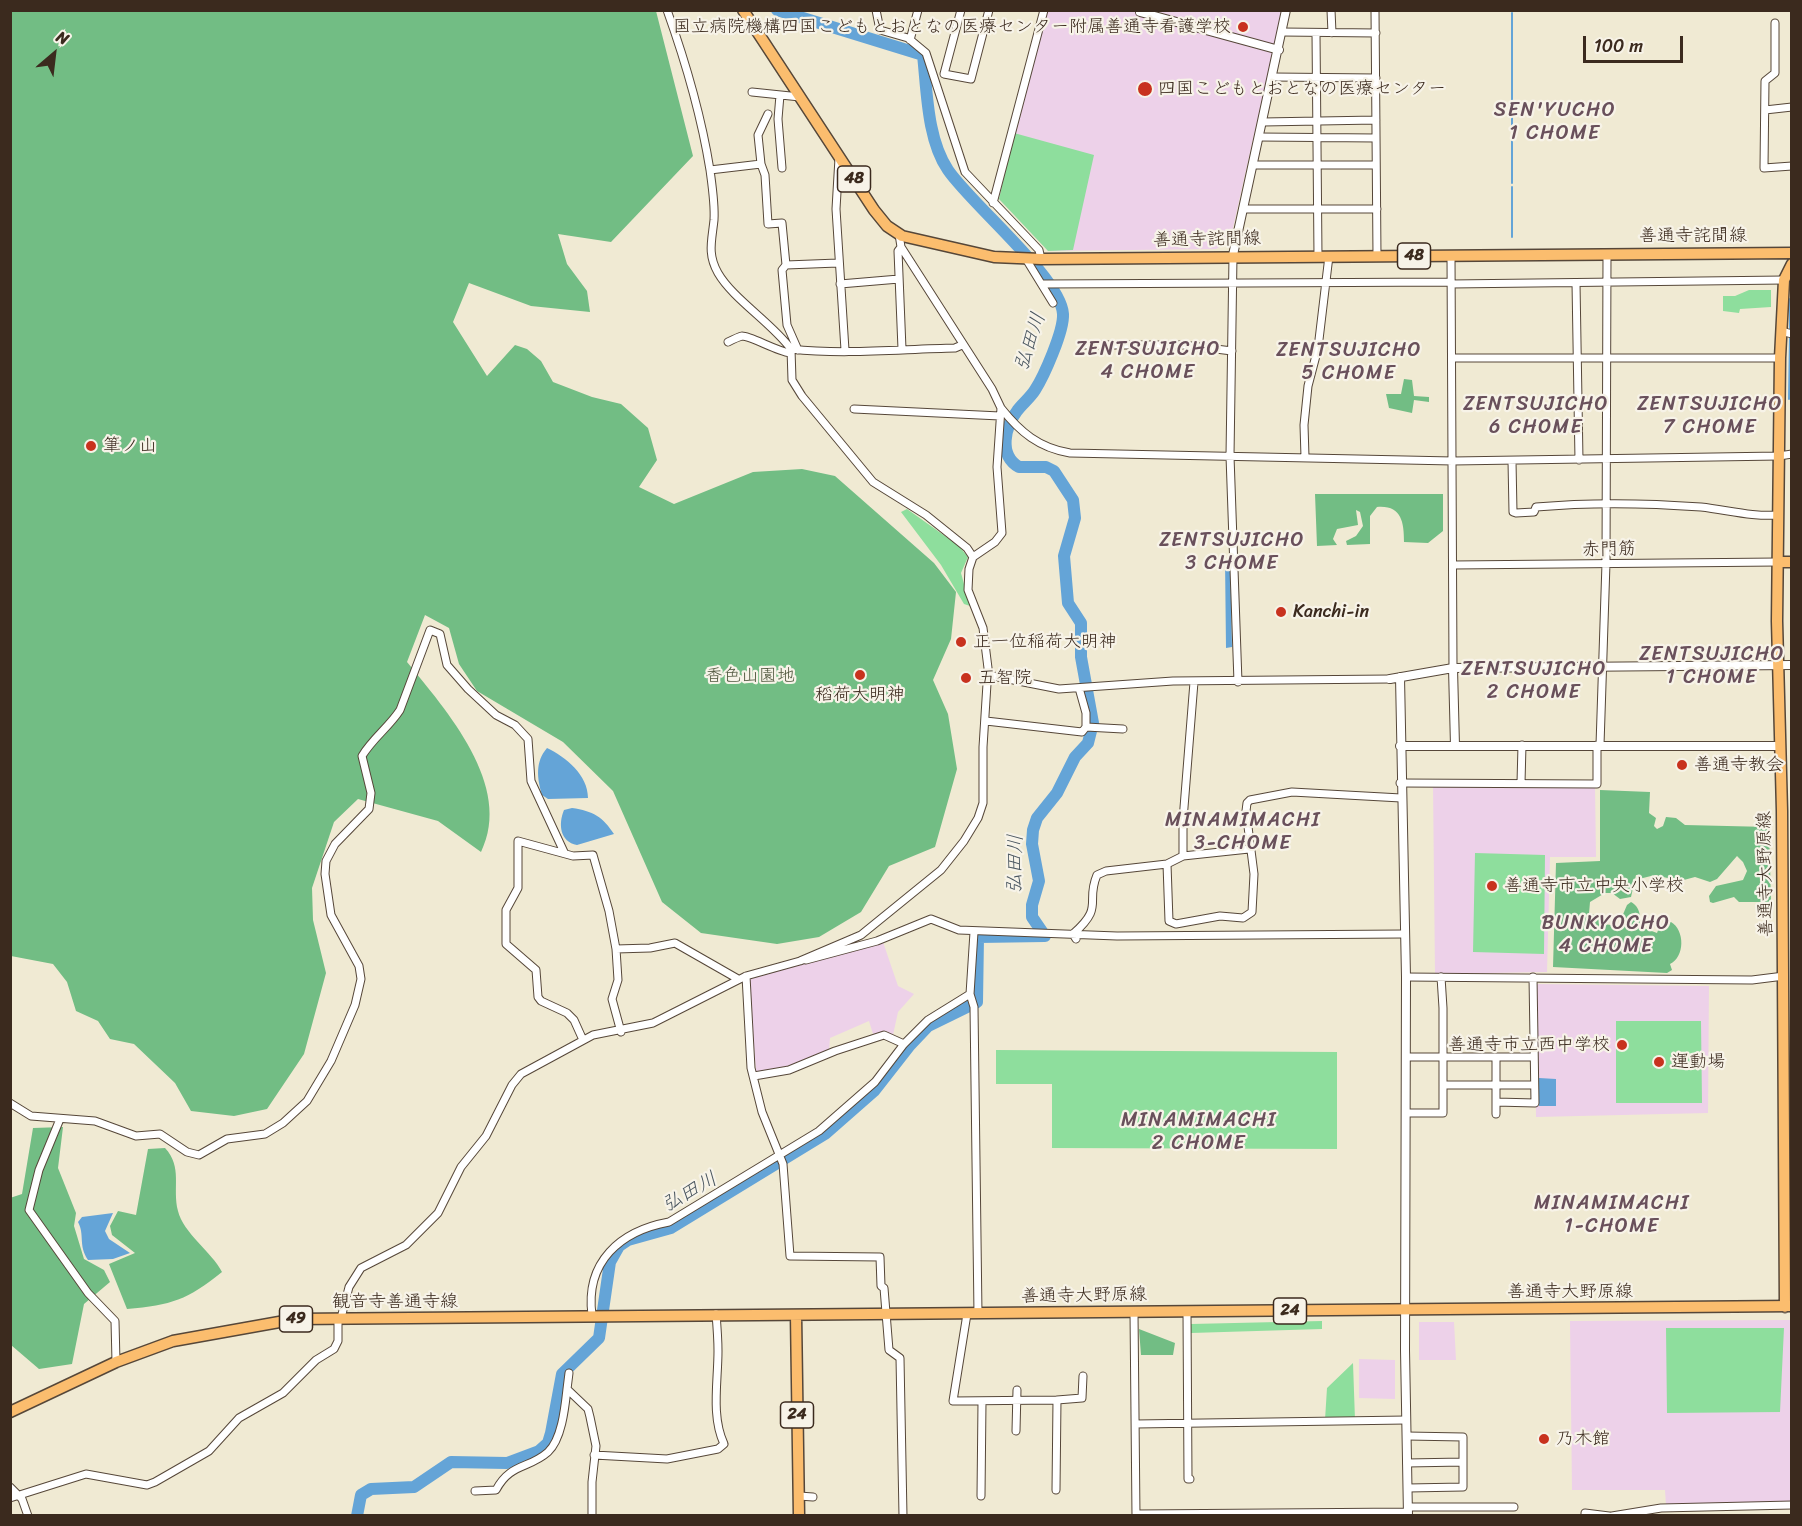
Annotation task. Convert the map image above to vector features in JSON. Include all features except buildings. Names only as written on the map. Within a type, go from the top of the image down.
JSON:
[{"type":"main road","name":"48","points":[[743,10],[874,210],[887,226],[898,234]]},
{"type":"main road","name":"善通寺詫間線","points":[[898,234],[994,257],[1035,259],[1233,255],[1791,253]]},
{"type":"main road","points":[[1791,264],[1784,280],[1786,333],[1780,358],[1778,562],[1791,562]]},
{"type":"main road","name":"善通寺大野原線","points":[[796,1315],[1788,1307],[1787,1059],[1777,664],[1778,562]]},
{"type":"main road","name":"観音寺善通寺線","points":[[10,1412],[116,1362],[173,1341],[296,1319],[796,1315]]},
{"type":"main road","name":"24","points":[[796,1315],[799,1515]]},
{"type":"street","points":[[667,10],[690,73],[710,170],[714,218],[709,248],[715,267],[723,281],[793,351]]},
{"type":"street","points":[[876,10],[880,30],[910,40],[926,53],[965,172],[1039,250],[1035,259],[1043,284],[1053,303]]},
{"type":"street","points":[[910,40],[918,10]]},
{"type":"street","points":[[944,74],[961,10]]},
{"type":"street","points":[[934,80],[944,74],[971,80],[989,10]]},
{"type":"street","points":[[1238,682],[1230,456],[1233,255],[1286,10]]},
{"type":"street","points":[[1331,10],[1332,33]]},
{"type":"street","points":[[1376,10],[1377,256]]},
{"type":"street","points":[[993,203],[1044,11]]},
{"type":"street","points":[[1140,12],[1279,50]]},
{"type":"street","points":[[1775,23],[1775,73],[1766,81],[1764,168],[1791,166]]},
{"type":"street","points":[[1282,32],[1376,33]]},
{"type":"street","points":[[1305,458],[1304,425],[1308,386],[1318,348],[1327,284],[1317,209],[1316,33]]},
{"type":"street","points":[[1273,78],[1376,78]]},
{"type":"street","points":[[752,92],[800,97]]},
{"type":"street","points":[[780,95],[778,119],[782,168]]},
{"type":"street","points":[[1765,110],[1791,107]]},
{"type":"street","points":[[768,114],[758,135],[760,164],[765,175],[768,224],[782,223],[786,265],[782,270],[785,314],[793,351],[792,380],[802,396],[873,482],[926,515],[967,548],[973,557]]},
{"type":"street","points":[[1263,122],[1376,120]]},
{"type":"street","points":[[1259,137],[1376,138]]},
{"type":"street","points":[[839,157],[836,209],[845,350]]},
{"type":"street","points":[[710,170],[760,164]]},
{"type":"street","points":[[1253,165],[1376,165]]},
{"type":"street","points":[[1243,209],[1377,209]]},
{"type":"street","points":[[800,961],[861,935],[941,870],[964,841],[978,818],[983,803],[983,747],[988,675],[983,628],[968,590],[969,569],[973,557],[995,542],[1002,533],[997,467],[1000,412],[992,389],[901,247],[898,234]]},
{"type":"street","points":[[901,247],[898,251],[902,349]]},
{"type":"street","points":[[1400,783],[1597,784],[1604,666],[1606,565],[1609,358],[1607,254]]},
{"type":"street","points":[[1451,256],[1455,746]]},
{"type":"street","points":[[786,265],[838,263]]},
{"type":"street","points":[[840,284],[899,279]]},
{"type":"street","points":[[1043,284],[1233,285],[1784,280]]},
{"type":"street","points":[[1576,283],[1579,460]]},
{"type":"street","points":[[728,342],[742,336],[751,338],[764,346],[793,351],[955,348],[962,345]]},
{"type":"street","points":[[1085,345],[1183,345],[1232,351]]},
{"type":"street","points":[[1453,358],[1780,358]]},
{"type":"street","points":[[854,410],[1000,412],[1042,446],[1058,451],[1453,461],[1607,460],[1791,454]]},
{"type":"street","points":[[1512,461],[1513,512],[1533,512],[1536,507],[1607,503],[1622,506],[1654,504],[1705,508],[1762,517],[1779,516]]},
{"type":"street","name":"赤門筋","points":[[1453,565],[1778,562]]},
{"type":"street","points":[[10,1103],[31,1116],[95,1121],[136,1136],[160,1134],[187,1152],[199,1155],[227,1139],[265,1134],[284,1123],[316,1091],[356,1005],[361,979],[353,953],[331,915],[327,900],[326,861],[335,844],[369,809],[371,793],[363,756],[371,741],[393,721],[400,710],[429,630],[440,634],[447,665],[468,689],[496,715],[515,725],[528,739],[531,781],[564,852]]},
{"type":"street","points":[[988,675],[1034,686],[1080,688],[1194,682],[1395,678],[1453,668],[1791,665]]},
{"type":"street","points":[[1395,678],[1400,746],[1403,934],[1406,977],[1408,1512]]},
{"type":"street","points":[[1183,856],[1183,820],[1194,682]]},
{"type":"street","points":[[986,721],[1082,732],[1086,727],[1086,713],[1080,688]]},
{"type":"street","points":[[1086,727],[1123,729]]},
{"type":"street","points":[[1521,783],[1522,745]]},
{"type":"street","points":[[1400,746],[1780,746]]},
{"type":"street","points":[[1167,864],[1169,921],[1182,924],[1220,916],[1243,918],[1252,912],[1254,874],[1249,849],[1246,803],[1250,800],[1292,792],[1401,798]]},
{"type":"street","points":[[583,1040],[574,1020],[567,1013],[541,1001],[538,997],[536,970],[506,944],[506,910],[518,888],[518,841],[573,856],[593,855],[609,911],[616,949],[618,980],[612,999],[621,1032]]},
{"type":"street","points":[[1075,936],[1094,909],[1097,875],[1106,871],[1167,864],[1183,856],[1249,849]]},
{"type":"street","points":[[14,1497],[86,1474],[147,1485],[155,1482],[209,1451],[239,1418],[284,1393],[316,1360],[334,1349],[338,1341],[340,1318],[350,1287],[361,1268],[406,1245],[438,1213],[461,1167],[486,1136],[512,1085],[521,1074],[593,1035],[621,1032],[666,1018],[746,975],[877,940],[931,919],[959,930],[974,932],[1075,936],[1403,934]]},
{"type":"street","points":[[974,932],[971,996],[974,1007],[978,1314]]},
{"type":"street","points":[[616,949],[650,948],[675,943],[738,979]]},
{"type":"street","points":[[746,975],[754,1076],[762,1112],[781,1158],[790,1256],[880,1257],[889,1350],[900,1358],[903,1515]]},
{"type":"street","points":[[1406,977],[1752,980],[1784,976]]},
{"type":"street","points":[[1407,1113],[1443,1113],[1440,977]]},
{"type":"street","points":[[1496,1102],[1534,1103],[1533,977]]},
{"type":"street","points":[[600,1315],[591,1301],[596,1273],[602,1259],[614,1247],[645,1226],[669,1222],[781,1158],[848,1108],[874,1082],[904,1044],[936,1014],[971,996]]},
{"type":"street","points":[[754,1076],[789,1070],[835,1051],[884,1035],[904,1044]]},
{"type":"street","points":[[1406,1057],[1534,1057]]},
{"type":"street","points":[[1496,1057],[1496,1114]]},
{"type":"street","points":[[1443,1085],[1534,1085]]},
{"type":"street","points":[[60,1119],[39,1170],[28,1210],[88,1293],[115,1321],[116,1362]]},
{"type":"street","points":[[1187,1312],[1188,1479],[1190,1479]]},
{"type":"street","points":[[1134,1313],[1136,1515],[1408,1512],[1514,1507]]},
{"type":"street","points":[[594,1455],[667,1459],[718,1449],[724,1444],[720,1434],[716,1391],[718,1352],[716,1314]]},
{"type":"street","points":[[967,1314],[953,1401],[1082,1398],[1083,1376]]},
{"type":"street","points":[[475,1491],[496,1490],[509,1471],[549,1452],[557,1439],[569,1373]]},
{"type":"street","points":[[567,1389],[588,1409],[596,1446],[592,1515]]},
{"type":"street","points":[[1017,1390],[1017,1431]]},
{"type":"street","points":[[1056,1490],[1057,1400]]},
{"type":"street","points":[[981,1496],[982,1402]]},
{"type":"street","points":[[1136,1424],[1407,1420]]},
{"type":"street","points":[[1407,1436],[1462,1437],[1463,1462],[1463,1487],[1408,1488]]},
{"type":"street","points":[[1407,1463],[1463,1462]]},
{"type":"street","points":[[10,1487],[14,1497]]},
{"type":"street","points":[[799,1496],[813,1497]]},
{"type":"street","points":[[14,1497],[22,1499],[28,1515]]},
{"type":"street","points":[[1612,1515],[1791,1505]]},
{"type":"street","points":[[1585,1515],[1585,1513],[1620,1515]]},
{"type":"shaded area","name":"四国こどもとおとなの医療センター","points":[[1047,11],[1282,11],[1230,241],[1216,249],[1048,251],[999,199]]},
{"type":"shaded area","name":"善通寺市立中央小学校","points":[[1433,785],[1595,787],[1596,857],[1550,857],[1547,972],[1435,974]]},
{"type":"shaded area","points":[[883,942],[898,986],[914,994],[898,1012],[893,1035],[886,1031],[873,1034],[869,1021],[830,1038],[829,1051],[788,1068],[756,1072],[749,978]]},
{"type":"shaded area","name":"善通寺市立西中学校","points":[[1535,984],[1709,986],[1708,1113],[1536,1117]]},
{"type":"shaded area","points":[[1791,1320],[1791,1501],[1666,1505],[1665,1490],[1572,1490],[1570,1321]]},
{"type":"shaded area","points":[[1419,1322],[1454,1322],[1456,1360],[1419,1360]]},
{"type":"shaded area","points":[[1359,1359],[1395,1360],[1395,1399],[1359,1398]]},
{"type":"green space","name":"香色山園地","points":[[11,11],[656,11],[693,156],[611,242],[558,234],[567,264],[587,291],[590,312],[531,306],[469,283],[453,322],[487,376],[515,345],[527,349],[541,361],[553,382],[592,397],[621,404],[648,428],[657,460],[639,487],[674,504],[753,472],[802,469],[835,476],[934,563],[956,592],[951,639],[933,680],[948,714],[957,769],[935,847],[889,866],[861,912],[819,937],[777,944],[701,933],[662,902],[613,791],[563,742],[477,691],[459,664],[449,628],[425,615],[407,662],[440,703],[471,750],[489,801],[489,827],[481,852],[438,821],[358,799],[334,822],[312,888],[313,920],[326,973],[304,1054],[267,1109],[234,1116],[191,1111],[175,1083],[134,1044],[110,1039],[98,1021],[76,1011],[67,982],[53,964],[11,956]]},
{"type":"green space","points":[[1014,133],[1094,155],[1073,250],[1048,251],[999,199]]},
{"type":"green space","points":[[1749,290],[1771,290],[1771,307],[1740,309],[1739,313],[1723,311],[1723,296],[1735,296]]},
{"type":"green space","points":[[1404,379],[1412,380],[1414,396],[1429,397],[1429,402],[1414,400],[1412,413],[1389,408],[1386,394],[1401,394]]},
{"type":"green space","points":[[1315,494],[1443,494],[1443,531],[1428,543],[1404,542],[1400,516],[1391,509],[1377,507],[1370,516],[1370,544],[1347,545],[1346,541],[1356,536],[1363,526],[1360,512],[1356,510],[1358,525],[1337,529],[1333,539],[1337,545],[1317,546]]},
{"type":"green space","points":[[907,509],[959,546],[968,557],[961,573],[970,606],[964,604],[941,565],[901,512]]},
{"type":"green space","points":[[1600,790],[1650,792],[1649,813],[1656,818],[1654,826],[1657,829],[1663,826],[1666,817],[1676,818],[1685,825],[1769,827],[1771,902],[1739,902],[1734,897],[1710,902],[1709,896],[1716,886],[1743,880],[1747,871],[1737,856],[1717,879],[1710,882],[1695,877],[1680,881],[1655,875],[1639,879],[1639,875],[1636,875],[1631,897],[1620,899],[1612,893],[1605,893],[1590,902],[1589,914],[1604,916],[1604,924],[1618,926],[1627,905],[1631,902],[1638,910],[1641,927],[1657,933],[1660,925],[1671,922],[1676,926],[1681,937],[1681,950],[1675,961],[1670,964],[1672,970],[1667,973],[1553,967],[1556,863],[1600,861]]},
{"type":"green space","points":[[1475,853],[1545,855],[1544,954],[1473,952]]},
{"type":"green space","name":"運動場","points":[[1616,1021],[1701,1021],[1702,1103],[1616,1103]]},
{"type":"green space","points":[[996,1050],[1337,1052],[1337,1149],[1052,1148],[1052,1084],[996,1084]]},
{"type":"green space","points":[[63,1127],[58,1168],[76,1213],[74,1226],[84,1259],[104,1270],[110,1282],[84,1304],[72,1364],[39,1369],[11,1345],[10,1198],[22,1194],[33,1128]]},
{"type":"green space","points":[[165,1148],[174,1163],[176,1202],[181,1219],[191,1235],[212,1257],[222,1272],[199,1289],[178,1300],[127,1309],[109,1264],[135,1253],[112,1235],[110,1226],[118,1211],[136,1215],[148,1149]]},
{"type":"green space","points":[[1322,1321],[1322,1329],[1191,1333],[1191,1324]]},
{"type":"green space","points":[[1666,1328],[1784,1328],[1780,1412],[1667,1413]]},
{"type":"green space","points":[[1139,1329],[1175,1343],[1173,1355],[1141,1355]]},
{"type":"green space","points":[[1353,1363],[1355,1420],[1325,1420],[1327,1388]]},
{"type":"water","points":[[1225,559],[1230,559],[1232,647],[1226,648]]},
{"type":"water","points":[[547,748],[561,756],[580,774],[588,798],[548,799],[542,795],[538,770],[540,759]]},
{"type":"water","points":[[572,808],[597,816],[614,834],[577,845],[571,843],[562,832],[561,821],[564,810]]},
{"type":"water","points":[[1539,1078],[1556,1079],[1556,1106],[1539,1106]]},
{"type":"water","points":[[113,1213],[105,1231],[109,1239],[130,1253],[113,1259],[88,1260],[83,1250],[78,1222],[82,1217]]},
{"type":"waterway","name":"弘田川","points":[[357,1516],[361,1495],[371,1489],[414,1487],[451,1462],[507,1463],[539,1451],[548,1443],[551,1433],[562,1374],[599,1338],[610,1262],[619,1246],[628,1240],[671,1228],[825,1134],[874,1091],[928,1026],[977,1002],[978,937],[1045,936],[1032,917],[1032,905],[1039,881],[1032,844],[1033,830],[1037,818],[1057,793],[1075,757],[1088,743],[1093,723],[1081,657],[1081,623],[1068,603],[1064,556],[1075,518],[1073,500],[1054,471],[1046,467],[1019,467],[1012,462],[1006,448],[1006,440],[1009,425],[1019,408],[1035,390],[1048,364],[1057,342],[1063,314],[1058,299],[1047,281],[959,184],[941,158],[929,114],[923,55],[777,10]]},
{"type":"waterway","points":[[1512,13],[1512,125]]},
{"type":"waterway","points":[[1512,129],[1512,183]]},
{"type":"waterway","points":[[1512,187],[1512,237]]},
{"type":"waterway","points":[[1790,299],[1790,329]]},
{"type":"waterway","points":[[1789,399],[1790,336]]},
{"type":"place","name":"国立病院機構四国こどもとおとなの医療センター附属善通寺看護学校","points":[[1243,27]]},
{"type":"place","name":"四国こどもとおとなの医療センター","points":[[1145,89]]},
{"type":"place","name":"筆ノ山","points":[[91,446]]},
{"type":"place","name":"Kanchi-in","points":[[1281,612]]},
{"type":"place","name":"正一位稲荷大明神","points":[[961,642]]},
{"type":"place","name":"稻荷大明神","points":[[860,675]]},
{"type":"place","name":"五智院","points":[[966,678]]},
{"type":"place","name":"善通寺教会","points":[[1682,765]]},
{"type":"place","name":"善通寺市立中央小学校","points":[[1492,886]]},
{"type":"place","name":"善通寺市立西中学校","points":[[1622,1045]]},
{"type":"place","name":"運動場","points":[[1659,1062]]},
{"type":"place","name":"乃木館","points":[[1544,1439]]},
{"type":"district","name":"SEN'YUCHO 1 CHOME","points":[[1555,122]]},
{"type":"district","name":"ZENTSUJICHO 4 CHOME","points":[[1148,362]]},
{"type":"district","name":"ZENTSUJICHO 5 CHOME","points":[[1349,362]]},
{"type":"district","name":"ZENTSUJICHO 6 CHOME","points":[[1536,416]]},
{"type":"district","name":"ZENTSUJICHO 7 CHOME","points":[[1710,416]]},
{"type":"district","name":"ZENTSUJICHO 3 CHOME","points":[[1232,552]]},
{"type":"district","name":"ZENTSUJICHO 1 CHOME","points":[[1712,666]]},
{"type":"district","name":"ZENTSUJICHO 2 CHOME","points":[[1534,682]]},
{"type":"district","name":"MINAMIMACHI 3-CHOME","points":[[1243,832]]},
{"type":"district","name":"BUNKYOCHO 4 CHOME","points":[[1606,936]]},
{"type":"district","name":"MINAMIMACHI 2 CHOME","points":[[1199,1132]]},
{"type":"district","name":"MINAMIMACHI 1-CHOME","points":[[1612,1216]]}]
